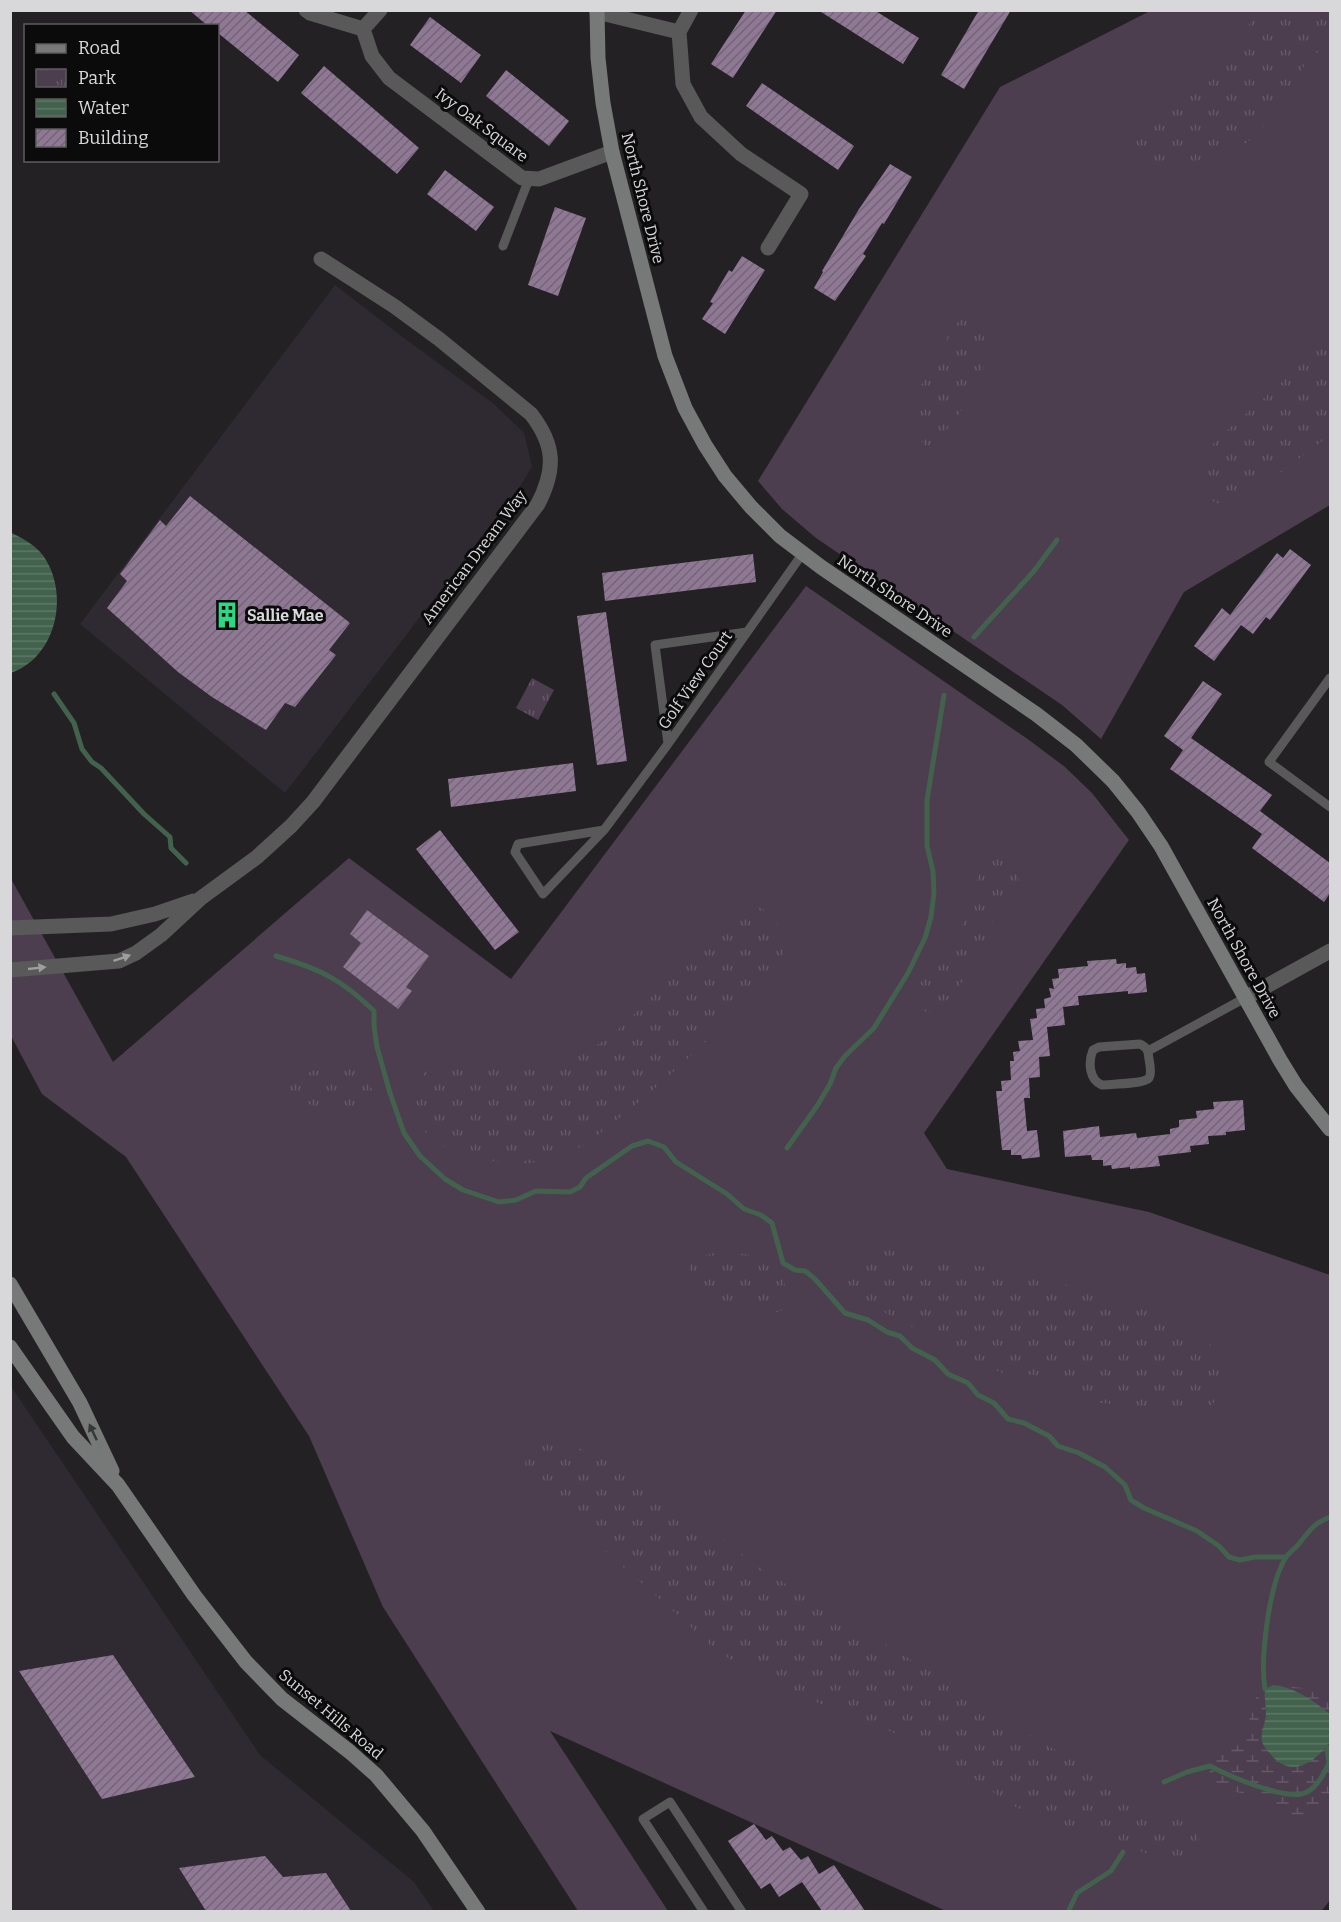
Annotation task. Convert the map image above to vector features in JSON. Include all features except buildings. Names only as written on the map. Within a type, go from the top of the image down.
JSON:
[{"type":"street","points":[[306,10],[310,14],[363,29],[381,10]]},
{"type":"street","points":[[691,10],[679,32],[683,84],[701,117],[741,154],[801,194],[768,248]]},
{"type":"street","name":"North Shore Drive","points":[[679,32],[597,11],[598,58],[612,152],[665,356],[685,408],[705,445],[725,476],[780,536],[1035,714],[1076,745],[1099,767],[1133,805],[1161,846],[1296,1086],[1330,1129]]},
{"type":"street","name":"Ivy Oak Square","points":[[363,29],[372,56],[389,78],[522,178],[539,179],[612,152]]},
{"type":"street","name":"American Dream Way","points":[[201,898],[257,857],[314,802],[538,504],[549,478],[551,460],[549,445],[542,428],[531,414],[439,339],[394,306],[321,259]]},
{"type":"street","points":[[10,928],[111,924],[155,915],[201,898]]},
{"type":"street","points":[[10,970],[119,961],[136,953],[161,935],[201,898]]},
{"type":"street","points":[[1245,998],[1330,951]]},
{"type":"street","name":"Sunset Hills Road","points":[[10,1284],[80,1403],[118,1485]]},
{"type":"street","name":"Sunset Hills Road","points":[[10,1347],[74,1437],[118,1485],[194,1595],[246,1662],[282,1698],[376,1775],[423,1831],[478,1911]]},
{"type":"lane","points":[[503,246],[529,179]]},
{"type":"lane","name":"Golf View Court","points":[[604,830],[518,844],[515,852],[543,894],[604,830],[668,744],[803,553]]},
{"type":"lane","name":"Golf View Court","points":[[668,744],[655,645],[747,632]]},
{"type":"lane","points":[[1330,678],[1269,762],[1330,807]]},
{"type":"lane","points":[[1148,1051],[1245,998]]},
{"type":"lane","points":[[1140,1044],[1148,1051],[1151,1072],[1144,1082],[1102,1085],[1093,1079],[1090,1057],[1093,1050],[1099,1047],[1140,1044]]},
{"type":"lane","points":[[704,1911],[643,1819],[670,1802],[742,1911]]},
{"type":"shaded area","points":[[335,285],[494,404],[524,433],[532,467],[519,488],[285,793],[80,624]]},
{"type":"shaded area","points":[[10,1385],[260,1755],[414,1882],[434,1911],[11,1911]]},
{"type":"green space","points":[[1150,11],[1330,11],[1330,505],[1184,592],[1101,739],[1062,705],[816,538],[782,509],[758,481],[1000,87]]},
{"type":"green space","points":[[1256,11],[1330,11],[1330,41],[1304,66],[1269,119],[1246,143],[1225,153],[1167,170],[1157,171],[1147,168],[1132,151],[1131,142],[1136,131],[1147,120],[1183,101],[1219,72],[1237,47]]},
{"type":"green space","points":[[962,320],[974,324],[981,331],[985,340],[986,351],[981,374],[959,414],[935,444],[926,446],[920,440],[914,426],[911,413],[912,403],[915,394],[938,365],[945,349],[949,330]]},
{"type":"green space","points":[[1330,334],[1330,435],[1247,498],[1236,503],[1219,504],[1212,501],[1206,495],[1200,480],[1202,460],[1208,450],[1218,438],[1280,384]]},
{"type":"green space","points":[[806,586],[1065,767],[1092,793],[1129,840],[924,1133],[947,1169],[1149,1212],[1330,1275],[1330,1900],[1321,1912],[946,1911],[550,1731],[668,1911],[578,1911],[383,1607],[309,1436],[126,1157],[42,1094],[11,1036],[10,877],[113,1062],[349,858],[511,979]]},
{"type":"green space","points":[[532,678],[554,690],[538,720],[516,708]]},
{"type":"green space","points":[[1001,858],[1011,864],[1019,878],[1019,890],[1015,899],[995,918],[978,956],[953,994],[936,1009],[927,1012],[919,1009],[915,1002],[916,992],[922,980],[962,925],[974,885],[984,867],[991,861]]},
{"type":"green space","points":[[750,906],[763,909],[770,914],[781,930],[783,952],[772,976],[752,998],[674,1071],[605,1129],[575,1150],[548,1160],[531,1163],[509,1163],[484,1159],[448,1149],[439,1144],[420,1125],[413,1100],[420,1078],[429,1070],[443,1065],[535,1066],[581,1054],[608,1037],[632,1016],[729,916]]},
{"type":"green space","points":[[334,1064],[356,1070],[366,1077],[371,1085],[370,1102],[356,1113],[346,1116],[330,1114],[289,1090],[291,1085],[301,1077]]},
{"type":"green space","points":[[879,1248],[926,1259],[953,1261],[1044,1278],[1134,1305],[1197,1333],[1214,1348],[1219,1358],[1222,1372],[1219,1390],[1213,1404],[1202,1408],[1170,1409],[1100,1403],[1073,1395],[1046,1378],[1003,1373],[989,1368],[855,1295],[848,1285],[849,1267],[861,1253]]},
{"type":"green space","points":[[714,1253],[746,1254],[758,1257],[770,1264],[781,1277],[788,1294],[785,1308],[772,1313],[731,1308],[712,1300],[691,1286],[688,1272],[693,1261]]},
{"type":"green space","points":[[547,1436],[634,1470],[761,1569],[1090,1770],[1121,1795],[1139,1805],[1194,1826],[1199,1834],[1195,1848],[1184,1859],[1160,1857],[1021,1810],[947,1759],[924,1746],[814,1701],[734,1662],[710,1645],[540,1491],[530,1477],[525,1454],[531,1442]]},
{"type":"green space","points":[[1284,1686],[1320,1690],[1330,1694],[1330,1714],[1297,1692]]},
{"type":"green space","points":[[1265,1689],[1266,1713],[1261,1739],[1327,1747],[1330,1742],[1330,1798],[1321,1809],[1307,1817],[1287,1816],[1259,1797],[1219,1786],[1210,1776],[1212,1762],[1220,1754],[1241,1743],[1247,1732],[1253,1705]]},
{"type":"water","points":[[10,532],[35,547],[43,555],[53,575],[57,608],[54,625],[38,654],[26,665],[11,673]]},
{"type":"water","points":[[1273,1685],[1296,1692],[1330,1714],[1330,1742],[1304,1765],[1296,1767],[1280,1763],[1263,1743],[1266,1713],[1265,1689]]},
{"type":"waterway","points":[[974,637],[1034,571],[1057,540]]},
{"type":"waterway","points":[[54,694],[74,723],[82,749],[92,762],[101,768],[144,814],[170,837],[171,848],[186,863]]},
{"type":"waterway","points":[[787,1148],[817,1106],[836,1068],[874,1028],[908,973],[925,938],[934,893],[933,871],[927,846],[927,800],[944,695]]},
{"type":"waterway","points":[[276,956],[329,976],[374,1011],[377,1047],[404,1133],[420,1156],[445,1179],[463,1190],[499,1202],[516,1200],[536,1191],[570,1192],[580,1187],[586,1178],[632,1146],[648,1141],[664,1147],[676,1162],[727,1194],[744,1209],[761,1215],[772,1223],[783,1263],[795,1270],[805,1271],[814,1278],[845,1313],[868,1320],[887,1332],[900,1336],[912,1348],[935,1360],[948,1374],[968,1383],[978,1395],[994,1403],[1008,1419],[1024,1423],[1049,1436],[1058,1446],[1079,1453],[1105,1467],[1125,1485],[1131,1500],[1197,1531],[1219,1546],[1229,1557],[1240,1560],[1255,1557],[1286,1557]]},
{"type":"waterway","points":[[1265,1689],[1264,1659],[1267,1622],[1280,1569],[1286,1557],[1311,1529],[1330,1517]]},
{"type":"waterway","points":[[1164,1782],[1187,1772],[1210,1766],[1268,1790],[1292,1794],[1306,1793],[1318,1782],[1329,1763],[1327,1747]]},
{"type":"waterway","points":[[1068,1912],[1077,1893],[1111,1871],[1123,1852]]},
{"type":"place","name":"Sallie Mae","points":[[227,615]]}]
